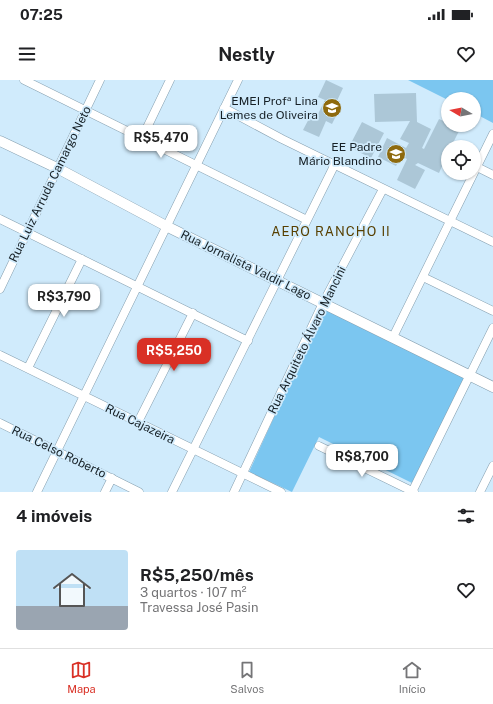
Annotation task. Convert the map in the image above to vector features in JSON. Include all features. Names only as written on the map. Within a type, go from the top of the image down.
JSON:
[{"type":"street","points":[[24,80],[307,220]]},
{"type":"street","name":"Rua Luiz Arruda Camargo Neto","points":[[0,289],[100,80]]},
{"type":"street","points":[[142,138],[170,80]]},
{"type":"street","points":[[37,492],[137,287],[168,227],[196,165],[238,80]]},
{"type":"street","points":[[224,108],[282,139],[493,242]]},
{"type":"street","points":[[481,159],[493,134]]},
{"type":"street","name":"Rua Jornalista Valdir Lago","points":[[0,141],[57,168],[168,227],[493,387]]},
{"type":"street","points":[[172,492],[335,164]]},
{"type":"street","points":[[481,169],[493,175]]},
{"type":"street","points":[[393,337],[471,180]]},
{"type":"street","name":"Rua Arquiteto Álvaro Mancini","points":[[234,492],[323,304],[383,189]]},
{"type":"street","points":[[0,219],[248,341]]},
{"type":"street","points":[[28,368],[82,259]]},
{"type":"street","points":[[423,277],[493,311]]},
{"type":"street","points":[[138,422],[193,313]]},
{"type":"street","points":[[319,446],[413,492],[493,328]]},
{"type":"street","name":"Rua Cajazeira","points":[[0,355],[280,492]]},
{"type":"street","name":"Rua Celso Roberto","points":[[1,425],[139,492]]},
{"type":"street","points":[[480,492],[493,466]]},
{"type":"street","points":[[105,492],[112,478]]},
{"type":"shaded area","points":[[408,80],[493,80],[493,123],[481,117],[481,92],[441,92],[441,96]]},
{"type":"shaded area","points":[[324,308],[465,378],[412,483],[319,437],[292,492],[249,472]]},
{"type":"building","points":[[326,80],[343,88],[335,105],[340,108],[332,124],[326,121],[319,137],[303,130],[312,113],[317,116],[325,100],[318,97]]},
{"type":"building","points":[[416,93],[417,122],[431,129],[422,148],[424,149],[439,119],[441,120],[441,132],[458,132],[454,140],[441,140],[441,169],[439,173],[418,163],[415,165],[425,170],[415,189],[397,180],[407,159],[401,156],[396,166],[378,157],[387,138],[406,148],[409,143],[400,139],[410,121],[375,122],[374,94]]},
{"type":"building","points":[[362,122],[384,133],[371,158],[349,147]]},
{"type":"place","name":"EMEI Profª Lina Lemes de Oliveira","points":[[332,108]]},
{"type":"place","name":"EE Padre Mário Blandino","points":[[396,154]]},
{"type":"district","name":"AERO RANCHO II","points":[[331,231]]}]
